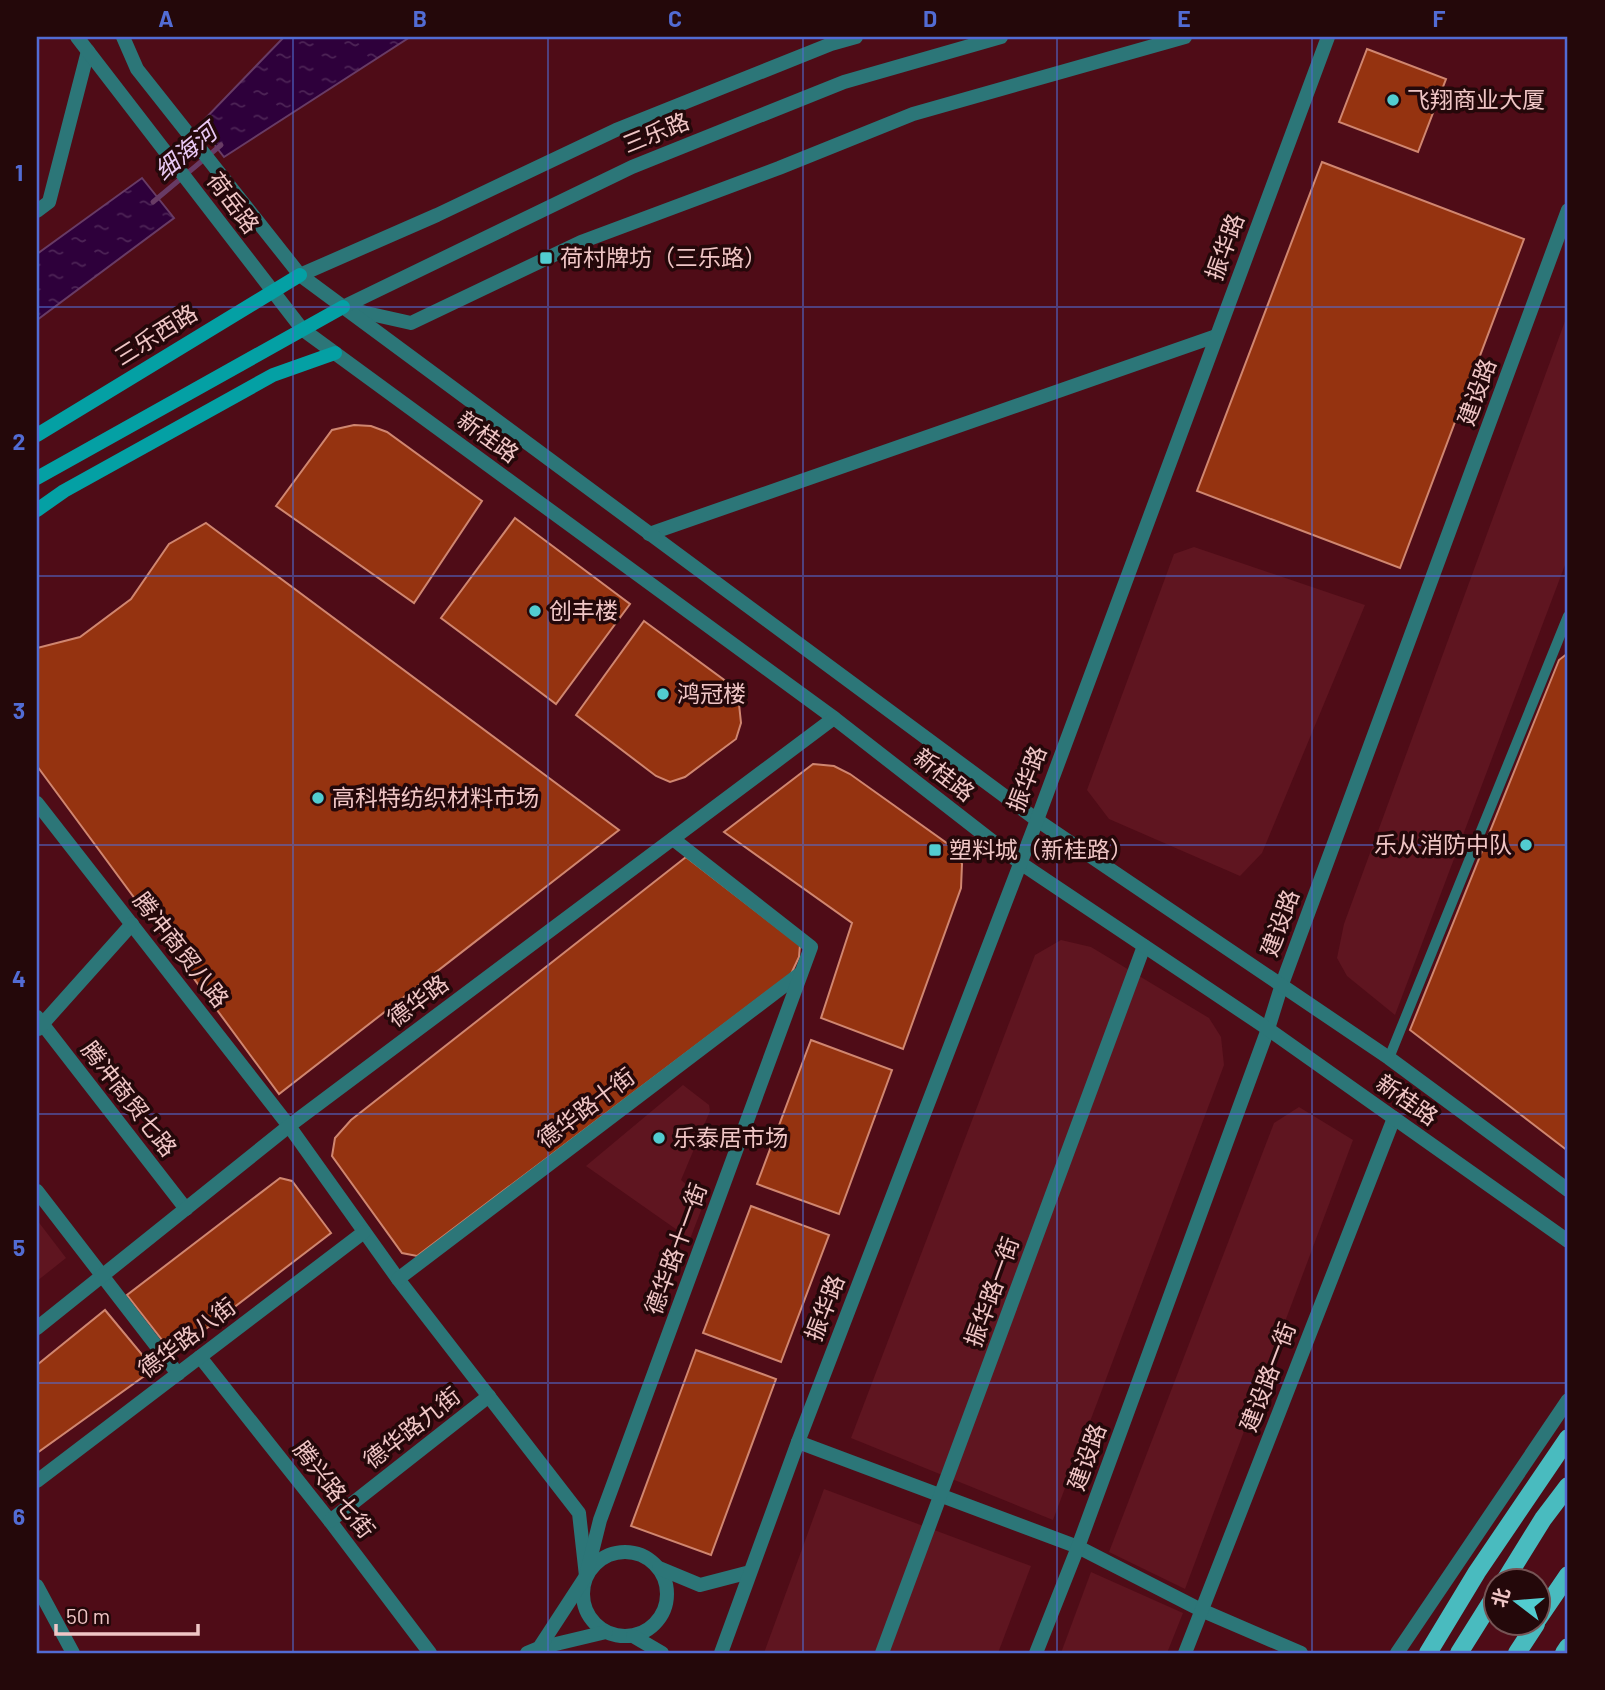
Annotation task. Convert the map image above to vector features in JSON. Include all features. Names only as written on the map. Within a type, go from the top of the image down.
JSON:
[{"type":"main road","name":"三乐西路","points":[[37,435],[300,275]]},
{"type":"main road","points":[[37,478],[342,307]]},
{"type":"main road","points":[[37,510],[64,491],[273,375],[335,353]]},
{"type":"main road","points":[[1427,1653],[1476,1572],[1568,1438]]},
{"type":"main road","points":[[1512,1568],[1568,1486]]},
{"type":"main road","points":[[1552,1598],[1568,1575]]},
{"type":"main road","points":[[1459,1653],[1482,1616]]},
{"type":"main road","points":[[1517,1653],[1526,1638]]},
{"type":"main road","points":[[1564,1653],[1568,1647]]},
{"type":"street","name":"荷岳路","points":[[77,37],[302,330]]},
{"type":"street","name":"荷岳路","points":[[123,37],[137,69],[300,275],[342,307]]},
{"type":"street","name":"三乐路","points":[[300,275],[438,215],[616,130],[831,44],[856,37]]},
{"type":"street","name":"三乐路","points":[[342,307],[632,167],[844,82],[1001,37]]},
{"type":"street","points":[[342,307],[411,323],[581,242],[779,168],[913,114],[1185,37]]},
{"type":"street","name":"振华路","points":[[721,1653],[798,1442],[1037,820],[1328,37]]},
{"type":"street","points":[[37,211],[49,202],[88,51]]},
{"type":"street","name":"建设路","points":[[1036,1653],[1078,1547],[1568,209]]},
{"type":"street","name":"新桂路","points":[[342,307],[1037,820],[1389,1058],[1568,1189]]},
{"type":"street","name":"新桂路","points":[[302,330],[834,718],[1019,862],[1268,1030],[1568,1241]]},
{"type":"street","points":[[649,534],[1216,336]]},
{"type":"street","name":"德华路","points":[[37,1328],[289,1126],[834,718]]},
{"type":"street","name":"腾冲商贸八路","points":[[37,803],[289,1126],[398,1279],[579,1513],[586,1576]]},
{"type":"street","name":"德华路十一街","points":[[586,1576],[600,1520],[811,947],[673,839]]},
{"type":"street","points":[[39,1024],[132,924]]},
{"type":"street","name":"振华路一街","points":[[882,1653],[1144,946]]},
{"type":"street","name":"德华路十街","points":[[398,1279],[802,973]]},
{"type":"street","name":"腾冲商贸七路","points":[[39,1024],[186,1209]]},
{"type":"street","name":"建设路一街","points":[[1185,1653],[1394,1118]]},
{"type":"street","points":[[37,1191],[178,1374]]},
{"type":"street","name":"德华路八街","points":[[37,1481],[364,1232]]},
{"type":"street","name":"腾兴路七街","points":[[200,1357],[430,1653]]},
{"type":"street","name":"德华路九街","points":[[330,1521],[489,1396]]},
{"type":"street","points":[[1397,1653],[1568,1400]]},
{"type":"street","points":[[798,1442],[1078,1547],[1201,1611],[1301,1653]]},
{"type":"street","points":[[533,1651],[594,1564],[620,1551],[635,1552],[648,1558],[659,1569],[666,1582],[664,1611],[656,1623],[633,1636],[606,1632],[588,1615],[583,1602],[586,1576]]},
{"type":"street","points":[[659,1569],[700,1585],[750,1573]]},
{"type":"street","points":[[37,1586],[73,1653]]},
{"type":"street","points":[[533,1651],[606,1632]]},
{"type":"street","points":[[633,1636],[662,1653]]},
{"type":"lane","points":[[1389,1058],[1568,616]]},
{"type":"shaded area","points":[[1568,313],[1568,557],[1395,1015],[1347,976],[1337,958],[1344,924]]},
{"type":"shaded area","points":[[1194,547],[1365,605],[1262,853],[1240,876],[1109,819],[1087,790],[1174,554]]},
{"type":"shaded area","points":[[1061,940],[1091,947],[1209,1018],[1221,1037],[1224,1065],[1053,1520],[851,1438],[1035,955]]},
{"type":"shaded area","name":"乐泰居市场","points":[[683,1085],[709,1105],[710,1111],[681,1180],[705,1200],[690,1239],[586,1166]]},
{"type":"shaded area","points":[[1299,1107],[1353,1140],[1185,1589],[1109,1552],[1274,1123]]},
{"type":"shaded area","points":[[37,1220],[66,1258],[37,1281]]},
{"type":"shaded area","points":[[824,1489],[1031,1566],[998,1653],[764,1653]]},
{"type":"shaded area","points":[[1091,1572],[1183,1613],[1167,1653],[1061,1653]]},
{"type":"water","points":[[284,37],[410,37],[224,157],[199,125]]},
{"type":"water","points":[[142,178],[174,218],[37,320],[37,254]]},
{"type":"building","name":"飞翔商业大厦","points":[[1367,49],[1446,79],[1418,152],[1339,122]]},
{"type":"building","points":[[1322,162],[1524,239],[1400,568],[1197,491]]},
{"type":"building","points":[[354,425],[371,426],[387,432],[482,501],[414,603],[276,506],[332,430]]},
{"type":"building","name":"创丰楼","points":[[515,518],[630,604],[556,704],[441,618]]},
{"type":"building","name":"高科特纺织材料市场","points":[[206,523],[619,830],[279,1094],[37,766],[37,648],[80,637],[131,599],[169,544]]},
{"type":"building","name":"鸿冠楼","points":[[644,621],[731,685],[739,704],[741,723],[736,739],[685,777],[670,782],[656,776],[576,715]]},
{"type":"building","name":"乐从消防中队","points":[[1568,653],[1568,1151],[1410,1030],[1559,660]]},
{"type":"building","points":[[813,764],[834,766],[850,774],[955,849],[962,864],[961,888],[903,1049],[821,1018],[852,923],[724,832]]},
{"type":"building","points":[[686,857],[800,945],[799,957],[791,974],[417,1256],[402,1253],[332,1156],[335,1138],[351,1120]]},
{"type":"building","points":[[811,1040],[892,1070],[839,1214],[757,1184]]},
{"type":"building","points":[[280,1178],[292,1181],[331,1233],[173,1354],[127,1295]]},
{"type":"building","points":[[751,1206],[829,1235],[781,1362],[703,1333]]},
{"type":"building","points":[[105,1310],[154,1369],[37,1453],[37,1365]]},
{"type":"building","points":[[696,1350],[776,1379],[711,1555],[631,1526]]},
{"type":"waterway","name":"细海河","points":[[153,202],[221,145]]},
{"type":"place","name":"飞翔商业大厦","points":[[1393,100]]},
{"type":"place","name":"荷村牌坊（三乐路）","points":[[546,258]]},
{"type":"place","name":"创丰楼","points":[[535,611]]},
{"type":"place","name":"鸿冠楼","points":[[663,694]]},
{"type":"place","name":"高科特纺织材料市场","points":[[318,798]]},
{"type":"place","name":"乐从消防中队","points":[[1526,845]]},
{"type":"place","name":"塑料城（新桂路）","points":[[935,850]]},
{"type":"place","name":"乐泰居市场","points":[[659,1138]]}]
